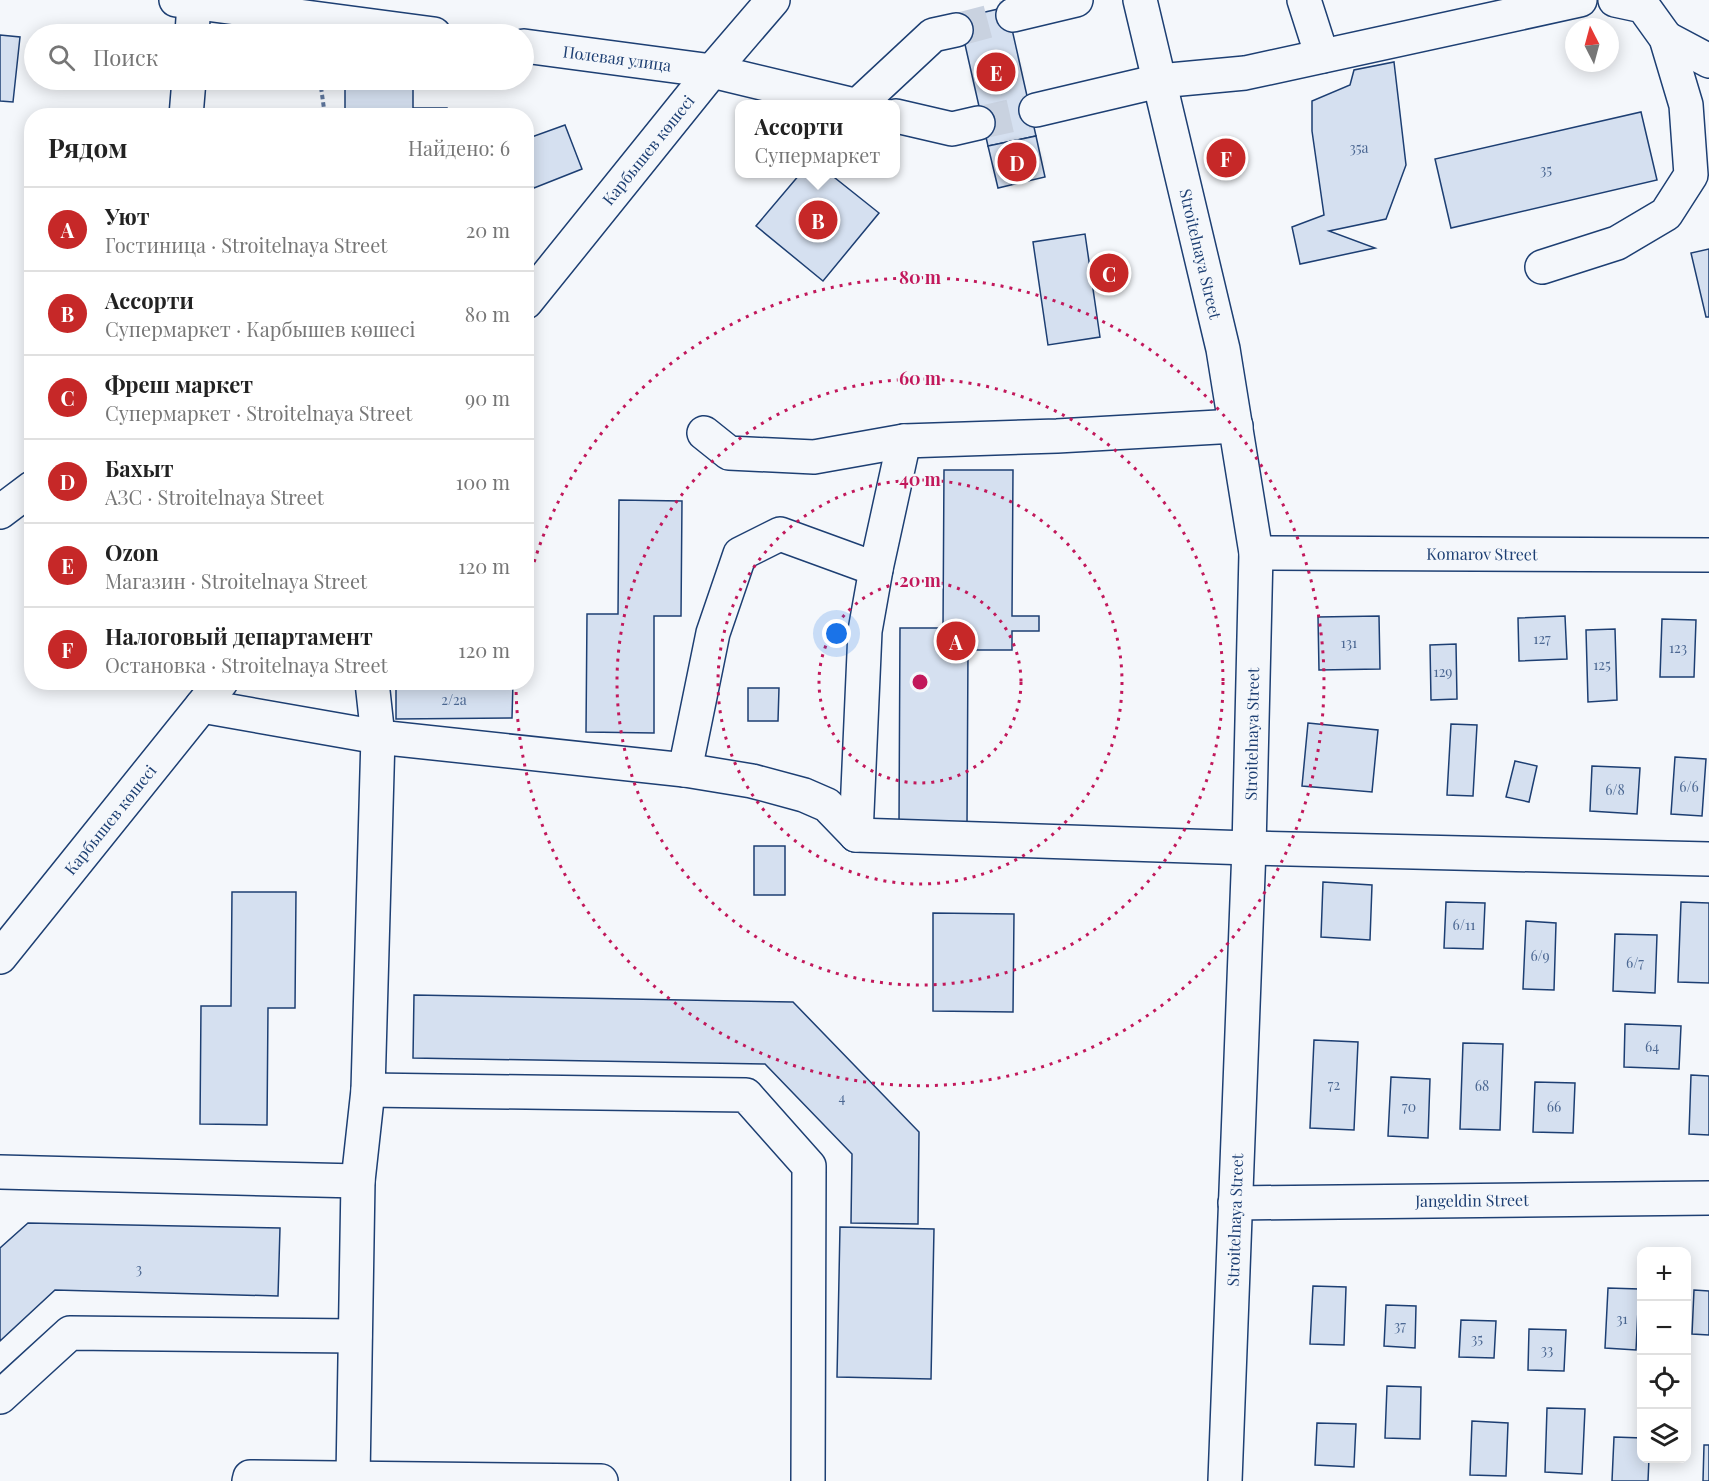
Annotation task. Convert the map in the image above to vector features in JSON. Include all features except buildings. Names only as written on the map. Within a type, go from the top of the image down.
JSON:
[{"type":"street","name":"Карбышев көшесі","points":[[534,292],[712,71],[773,0]]},
{"type":"street","points":[[1012,15],[1076,0]]},
{"type":"street","name":"Stroitelnaya Street","points":[[1140,0],[1223,349],[1256,554],[1249,848],[1226,1481]]},
{"type":"street","points":[[1304,0],[1322,56]]},
{"type":"street","points":[[1036,110],[1159,81],[1245,73],[1580,0]]},
{"type":"street","points":[[1542,267],[1617,243],[1666,214],[1691,175],[1686,105],[1666,38],[1643,6],[1615,0]]},
{"type":"street","points":[[190,24],[186,1],[359,24]]},
{"type":"street","points":[[864,100],[933,35],[956,30]]},
{"type":"street","points":[[1666,38],[1709,61]]},
{"type":"street","name":"Полевая улица","points":[[534,47],[712,71],[830,100]]},
{"type":"street","points":[[187,108],[188,90]]},
{"type":"street","points":[[900,117],[952,129],[978,123]]},
{"type":"street","points":[[704,433],[729,453],[814,457],[904,441],[1057,436],[1236,426]]},
{"type":"street","points":[[856,835],[865,631],[876,568],[904,441]]},
{"type":"street","points":[[0,512],[24,494]]},
{"type":"street","points":[[685,770],[713,633],[740,554],[780,534],[876,568]]},
{"type":"street","name":"Komarov Street","points":[[1256,554],[1709,555]]},
{"type":"street","points":[[353,1478],[358,1180],[368,1089],[378,737],[373,690]]},
{"type":"street","name":"Карбышев көшесі","points":[[0,957],[211,694]]},
{"type":"street","points":[[211,694],[378,737],[685,770],[752,781],[804,795],[827,806],[856,835],[1249,848],[1709,859]]},
{"type":"street","points":[[368,1089],[746,1095],[809,1166],[808,1481]]},
{"type":"street","points":[[0,1172],[358,1180]]},
{"type":"street","name":"Jangeldin Street","points":[[1235,1203],[1709,1198]]},
{"type":"street","points":[[0,1397],[70,1333],[355,1336]]},
{"type":"street","points":[[249,1481],[250,1477],[601,1481]]},
{"type":"path","points":[[321,90],[324,108]]},
{"type":"tunnel","points":[[956,30],[1013,15]]},
{"type":"tunnel","points":[[978,123],[1036,110]]},
{"type":"place","name":"Ozon","points":[[996,72]]},
{"type":"place","name":"Налоговый департамент","points":[[1226,158]]},
{"type":"place","name":"Бахыт","points":[[1017,162]]},
{"type":"place","name":"Ассорти","points":[[818,220]]},
{"type":"place","name":"Фреш маркет","points":[[1109,273]]},
{"type":"place","name":"Уют","points":[[956,641]]}]
